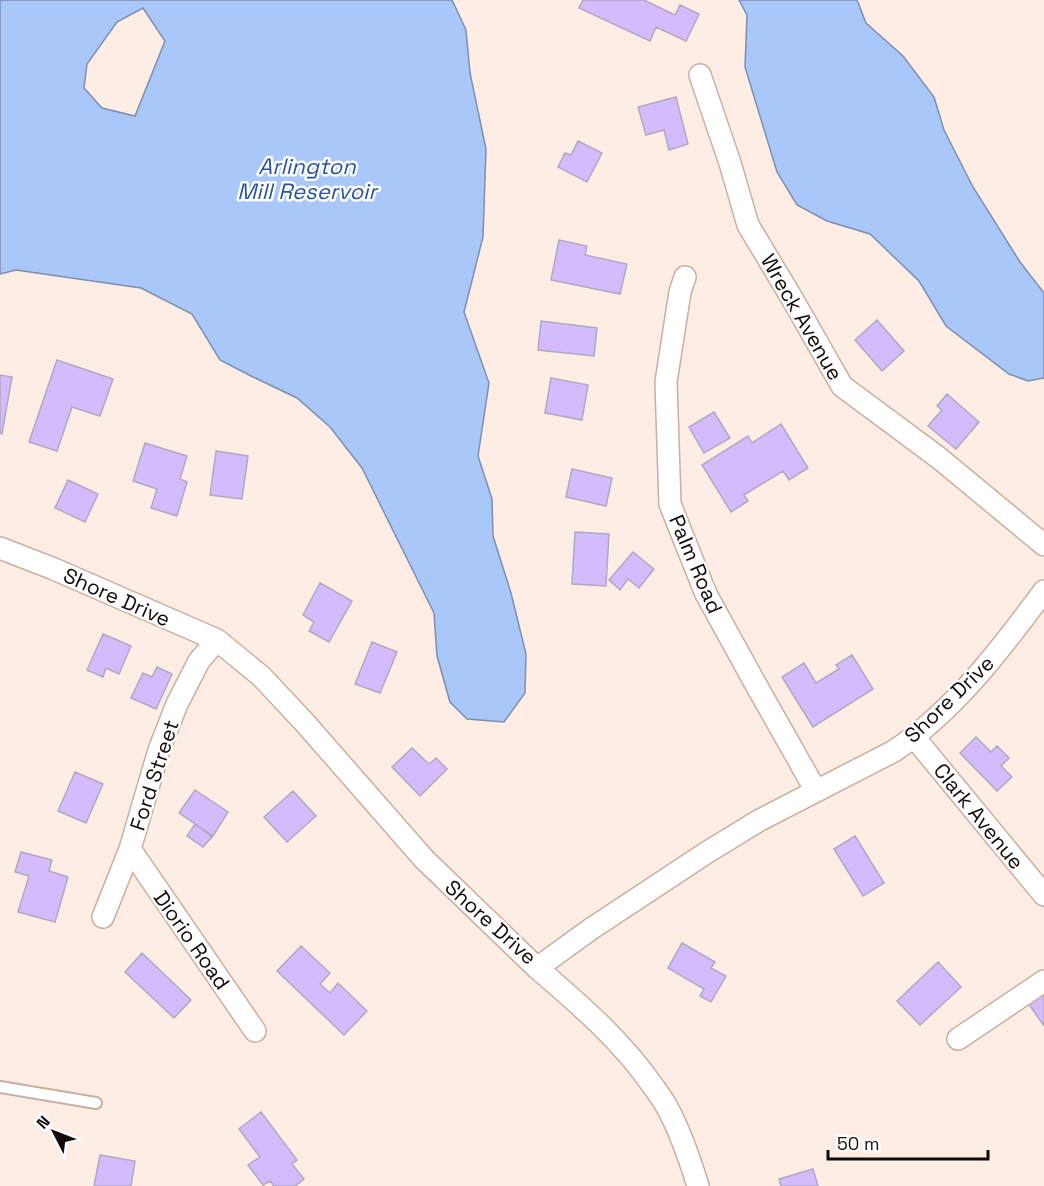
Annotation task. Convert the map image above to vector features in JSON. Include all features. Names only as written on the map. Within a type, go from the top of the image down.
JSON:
[{"type":"street","name":"Wreck Avenue","points":[[700,75],[748,225],[842,386],[939,458],[1044,544]]},
{"type":"street","name":"Palm Road","points":[[685,277],[666,382],[670,504],[706,594],[816,791]]},
{"type":"street","name":"Shore Drive","points":[[0,548],[217,640],[261,676],[424,860],[537,968],[591,929],[706,853],[760,820],[894,751],[914,737],[991,660],[1044,591]]},
{"type":"street","name":"Ford Street","points":[[103,917],[130,849],[159,750],[177,704],[199,661],[217,640]]},
{"type":"street","name":"Clark Avenue","points":[[914,737],[1044,895]]},
{"type":"street","name":"Diorio Road","points":[[130,849],[255,1031]]},
{"type":"street","points":[[537,968],[576,1000],[641,1068],[668,1107],[687,1151],[698,1186]]},
{"type":"street","points":[[958,1039],[1044,981]]},
{"type":"lane","points":[[0,1087],[96,1103]]},
{"type":"water","name":"Arlington Mill Reservoir","points":[[0,0],[452,0],[466,30],[470,73],[486,149],[483,237],[464,312],[489,383],[478,456],[492,499],[493,536],[511,593],[526,654],[525,693],[504,722],[467,719],[450,702],[437,656],[434,613],[362,468],[330,427],[297,398],[220,360],[192,314],[141,288],[16,270],[0,274]],"holes":[[[143,8],[165,41],[135,116],[102,108],[84,88],[87,64],[117,22]]]},
{"type":"water","points":[[739,0],[857,0],[866,23],[903,56],[934,97],[944,130],[973,187],[1020,262],[1044,293],[1044,378],[1028,381],[1009,374],[946,326],[919,281],[870,234],[827,221],[797,205],[777,172],[745,67],[747,15]]},
{"type":"building","points":[[583,0],[644,0],[675,15],[680,5],[699,14],[686,41],[656,27],[650,41],[579,8]]},
{"type":"building","points":[[676,97],[688,144],[669,150],[664,130],[646,135],[638,107]]},
{"type":"building","points":[[578,141],[602,153],[587,182],[558,167],[565,153],[571,155]]},
{"type":"building","points":[[559,240],[587,246],[585,255],[627,264],[620,294],[551,280]]},
{"type":"building","points":[[877,320],[904,351],[882,371],[855,340]]},
{"type":"building","points":[[541,321],[597,328],[594,356],[538,350]]},
{"type":"building","points":[[57,360],[113,379],[100,416],[72,407],[57,451],[29,442]]},
{"type":"building","points":[[0,375],[12,377],[2,434],[0,433]]},
{"type":"building","points":[[551,378],[588,385],[582,420],[545,413]]},
{"type":"building","points":[[947,394],[979,422],[956,449],[928,426],[942,410],[937,406]]},
{"type":"building","points":[[714,412],[730,438],[704,453],[689,427]]},
{"type":"building","points":[[781,424],[808,468],[789,480],[783,471],[744,495],[748,501],[731,512],[702,465],[748,436],[752,443]]},
{"type":"building","points":[[145,443],[187,456],[180,479],[187,482],[177,516],[151,508],[157,489],[133,481]]},
{"type":"building","points":[[216,451],[248,456],[242,499],[210,495]]},
{"type":"building","points":[[572,469],[612,478],[606,506],[566,497]]},
{"type":"building","points":[[68,480],[98,494],[85,522],[55,508]]},
{"type":"building","points":[[575,532],[609,534],[606,586],[572,584]]},
{"type":"building","points":[[633,552],[654,569],[639,588],[628,579],[620,590],[609,580]]},
{"type":"building","points":[[320,583],[352,601],[329,642],[309,631],[314,622],[303,615]]},
{"type":"building","points":[[103,634],[131,646],[119,674],[106,668],[103,677],[87,670]]},
{"type":"building","points":[[372,642],[397,652],[380,693],[355,684]]},
{"type":"building","points":[[852,655],[873,689],[813,727],[782,677],[804,663],[816,683],[839,669],[836,665]]},
{"type":"building","points":[[157,667],[172,674],[156,709],[131,698],[143,673],[152,677]]},
{"type":"building","points":[[976,737],[991,752],[997,746],[1009,758],[1001,766],[1012,777],[997,791],[960,753]]},
{"type":"building","points":[[412,748],[429,764],[436,758],[447,769],[420,796],[392,767]]},
{"type":"building","points":[[75,772],[103,784],[86,823],[58,811]]},
{"type":"building","points":[[195,790],[228,812],[213,836],[179,813]]},
{"type":"building","points":[[293,791],[316,816],[287,842],[264,817]]},
{"type":"building","points":[[195,824],[212,837],[203,847],[187,836]]},
{"type":"building","points":[[855,836],[884,883],[863,896],[834,849]]},
{"type":"building","points":[[21,852],[52,860],[49,871],[68,877],[55,922],[18,912],[29,876],[15,872]]},
{"type":"building","points":[[682,943],[715,962],[711,968],[726,976],[711,1002],[700,996],[704,989],[668,968]]},
{"type":"building","points":[[301,946],[330,973],[320,984],[330,993],[338,983],[367,1011],[344,1035],[277,971]]},
{"type":"building","points":[[142,953],[191,1000],[174,1018],[125,972]]},
{"type":"building","points":[[938,962],[961,987],[920,1025],[897,1001]]},
{"type":"building","points":[[1044,991],[1044,1026],[1028,1003]]},
{"type":"building","points":[[261,1112],[297,1160],[292,1164],[304,1179],[295,1186],[274,1186],[270,1181],[263,1185],[248,1165],[260,1157],[239,1129]]},
{"type":"building","points":[[100,1155],[135,1161],[131,1186],[94,1186]]},
{"type":"building","points":[[813,1169],[818,1186],[781,1186],[779,1179]]}]
